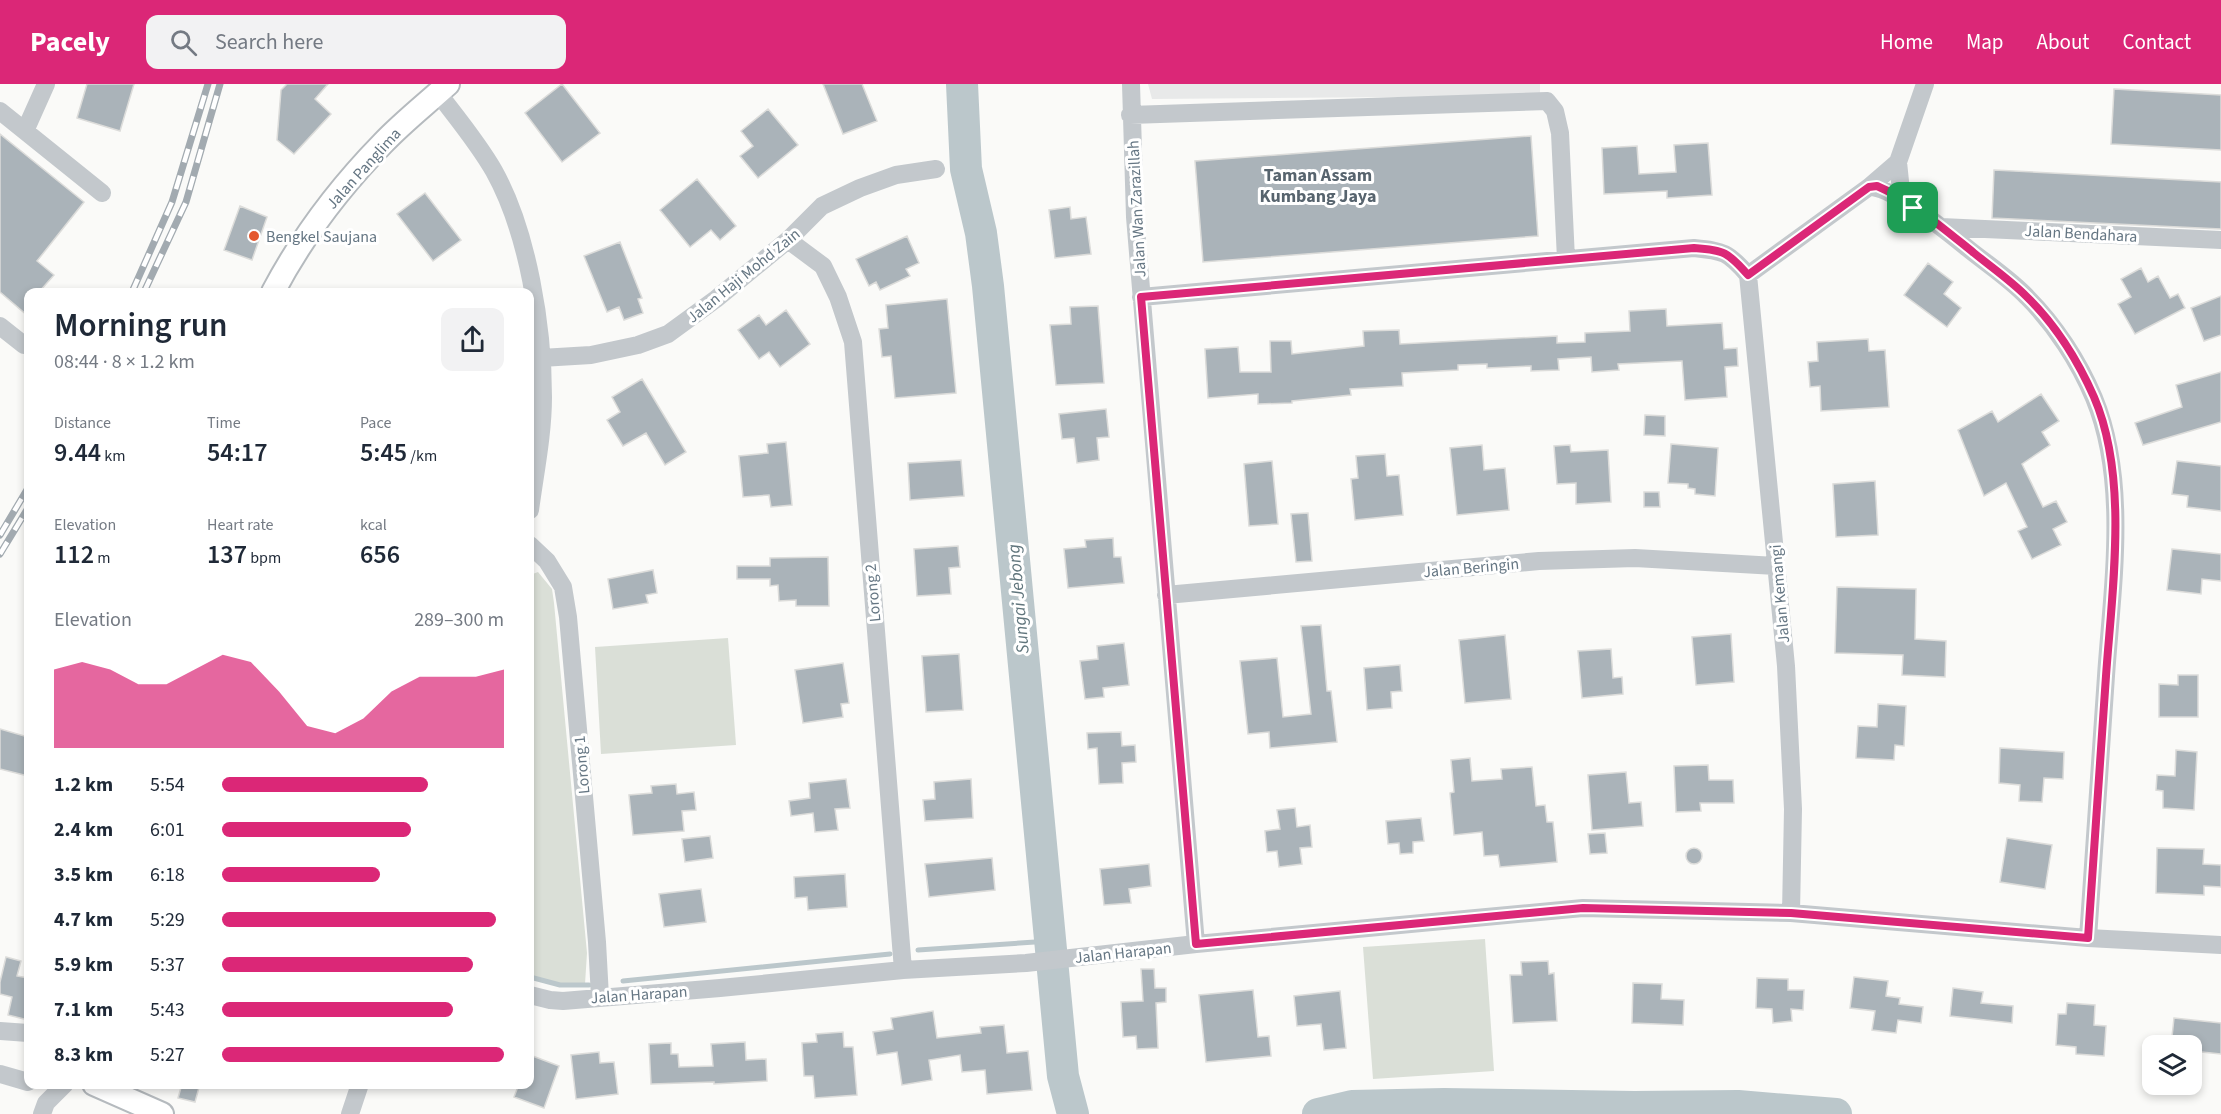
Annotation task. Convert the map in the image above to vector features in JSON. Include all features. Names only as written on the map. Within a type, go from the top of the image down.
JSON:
[{"type":"main road","name":"Jalan Panglima","points":[[275,288],[314,223],[343,187],[382,144],[443,89]]},
{"type":"main road","points":[[105,1089],[162,1114]]},
{"type":"street","points":[[24,131],[46,84]]},
{"type":"street","name":"Jalan Wan Zarazillah","points":[[1131,84],[1130,115],[1141,297],[1196,944]]},
{"type":"street","points":[[1902,201],[1898,162],[1925,84]]},
{"type":"street","points":[[443,89],[494,172],[512,211],[531,288]]},
{"type":"street","points":[[1130,115],[1546,93],[1555,111],[1560,133],[1566,259]]},
{"type":"street","points":[[0,111],[102,193]]},
{"type":"street","points":[[1141,297],[1694,248],[1719,250],[1736,262],[1748,275],[1869,187],[1898,162]]},
{"type":"street","name":"Jalan Haji Mohd Zain","points":[[541,358],[591,355],[638,345],[668,334],[716,299],[788,240],[822,206],[860,188],[896,175],[936,169]]},
{"type":"street","points":[[1869,187],[1877,186],[1888,191],[1941,227],[2026,296],[2050,323],[2073,357],[2094,398],[2107,435],[2114,476],[2115,551],[2088,938]]},
{"type":"street","name":"Jalan Bendahara","points":[[1941,227],[2221,240]]},
{"type":"street","name":"Lorong 2","points":[[788,240],[823,266],[838,297],[853,342],[903,969]]},
{"type":"street","name":"Jalan Kemangi","points":[[1748,275],[1786,666],[1792,775],[1791,913]]},
{"type":"street","points":[[534,304],[541,358],[542,410],[534,477]]},
{"type":"street","points":[[0,326],[24,345]]},
{"type":"street","name":"Lorong 1","points":[[534,549],[547,561],[563,587],[568,616],[600,997]]},
{"type":"street","name":"Jalan Beringin","points":[[1166,595],[1539,561],[1643,558],[1776,566]]},
{"type":"street","name":"Jalan Harapan","points":[[534,996],[557,1000],[730,987],[903,969],[1026,963],[1196,944],[1583,908],[1791,913],[2088,938],[2221,945]]},
{"type":"street","points":[[0,1031],[24,1032]]},
{"type":"street","points":[[0,1074],[24,1081]]},
{"type":"street","points":[[42,1114],[46,1103],[59,1089]]},
{"type":"street","points":[[350,1114],[358,1089]]},
{"type":"shaded area","points":[[1148,84],[1540,84],[1540,96],[1152,99]]},
{"type":"shaded area","points":[[538,572],[552,589],[554,603],[587,953],[585,984],[559,984],[534,977],[534,574]]},
{"type":"shaded area","points":[[728,638],[736,745],[601,754],[595,647]]},
{"type":"shaded area","points":[[1485,939],[1494,1071],[1373,1079],[1363,947]]},
{"type":"building","points":[[87,84],[134,84],[120,131],[77,118]]},
{"type":"building","points":[[287,84],[328,84],[315,99],[331,114],[294,154],[277,140],[281,90]]},
{"type":"building","points":[[562,84],[600,133],[562,162],[525,113]]},
{"type":"building","points":[[823,84],[862,84],[877,121],[843,134]]},
{"type":"building","points":[[2114,89],[2221,95],[2221,150],[2111,144]]},
{"type":"building","points":[[768,109],[798,145],[758,178],[740,156],[753,146],[741,131]]},
{"type":"building","points":[[0,134],[84,202],[37,261],[54,275],[43,288],[24,288],[24,313],[0,292]]},
{"type":"building","points":[[1531,136],[1538,236],[1203,262],[1195,161]]},
{"type":"building","points":[[1708,143],[1712,195],[1667,198],[1667,191],[1604,194],[1602,148],[1637,146],[1639,174],[1676,172],[1674,145]]},
{"type":"building","points":[[1994,170],[2221,182],[2221,229],[1992,218]]},
{"type":"building","points":[[697,179],[736,226],[720,240],[711,230],[690,247],[660,210]]},
{"type":"building","points":[[425,193],[461,240],[433,261],[397,214]]},
{"type":"building","points":[[240,206],[267,217],[252,260],[224,250]]},
{"type":"building","points":[[1070,207],[1071,219],[1086,217],[1091,254],[1055,258],[1049,210]]},
{"type":"building","points":[[907,236],[919,263],[906,269],[910,276],[880,290],[876,282],[869,286],[856,259]]},
{"type":"building","points":[[620,242],[642,298],[638,299],[643,313],[624,320],[619,307],[607,312],[584,256]]},
{"type":"building","points":[[1928,263],[1953,282],[1944,294],[1961,308],[1947,327],[1904,295]]},
{"type":"building","points":[[2141,268],[2148,282],[2158,276],[2170,298],[2178,294],[2185,308],[2135,334],[2118,304],[2131,297],[2121,279]]},
{"type":"building","points":[[2221,296],[2221,335],[2204,341],[2191,308]]},
{"type":"building","points":[[947,299],[956,393],[895,398],[891,356],[882,357],[879,329],[888,328],[886,305]]},
{"type":"building","points":[[1098,306],[1104,383],[1056,385],[1050,325],[1071,324],[1070,307]]},
{"type":"building","points":[[1666,309],[1667,326],[1722,323],[1724,349],[1737,348],[1738,366],[1725,367],[1727,397],[1685,400],[1682,361],[1618,364],[1619,370],[1592,372],[1591,357],[1558,359],[1559,370],[1531,371],[1531,366],[1487,368],[1487,364],[1458,365],[1458,370],[1402,373],[1403,386],[1350,389],[1351,395],[1292,401],[1292,403],[1258,404],[1258,394],[1208,398],[1205,349],[1238,347],[1240,372],[1271,372],[1270,341],[1291,341],[1292,354],[1364,346],[1363,331],[1399,330],[1400,344],[1557,336],[1557,343],[1585,342],[1585,333],[1630,331],[1629,311]]},
{"type":"building","points":[[786,310],[810,344],[780,367],[769,352],[759,359],[738,330],[759,315],[766,325]]},
{"type":"building","points":[[1868,339],[1869,351],[1885,350],[1889,407],[1821,411],[1820,386],[1810,387],[1808,362],[1818,361],[1817,342]]},
{"type":"building","points":[[2221,372],[2221,422],[2143,445],[2135,423],[2182,407],[2176,385]]},
{"type":"building","points":[[642,379],[686,452],[665,465],[646,433],[623,446],[607,420],[620,412],[612,397]]},
{"type":"building","points":[[2041,394],[2059,421],[2042,432],[2050,445],[2022,464],[2043,507],[2056,501],[2067,522],[2053,529],[2061,545],[2032,559],[2018,531],[2027,527],[2006,483],[1984,496],[1958,430],[1992,411],[1998,422]]},
{"type":"building","points":[[1106,409],[1109,437],[1097,438],[1099,460],[1077,463],[1074,438],[1062,439],[1059,414]]},
{"type":"building","points":[[1645,415],[1665,416],[1665,436],[1644,435]]},
{"type":"building","points":[[786,442],[792,505],[771,507],[769,495],[743,497],[739,456],[768,453],[767,444]]},
{"type":"building","points":[[1671,444],[1718,448],[1715,496],[1695,494],[1695,489],[1688,488],[1688,484],[1668,483]]},
{"type":"building","points":[[1482,445],[1484,470],[1505,468],[1509,510],[1457,515],[1450,448]]},
{"type":"building","points":[[1570,445],[1571,452],[1608,450],[1611,502],[1576,504],[1576,483],[1557,484],[1554,446]]},
{"type":"building","points":[[1385,454],[1387,476],[1399,475],[1403,515],[1355,520],[1351,479],[1358,478],[1356,456]]},
{"type":"building","points":[[961,460],[964,496],[910,500],[908,463]]},
{"type":"building","points":[[1272,461],[1278,524],[1249,526],[1244,464]]},
{"type":"building","points":[[2177,461],[2221,466],[2221,511],[2187,507],[2188,496],[2172,494]]},
{"type":"building","points":[[1875,481],[1878,535],[1836,537],[1833,484]]},
{"type":"building","points":[[1644,492],[1659,492],[1660,507],[1644,507]]},
{"type":"building","points":[[1308,513],[1312,561],[1296,562],[1291,514]]},
{"type":"building","points":[[1113,538],[1114,557],[1121,557],[1124,583],[1068,588],[1064,549],[1086,547],[1085,540]]},
{"type":"building","points":[[958,546],[960,567],[949,568],[951,594],[917,596],[914,549]]},
{"type":"building","points":[[2172,549],[2221,554],[2221,581],[2202,579],[2201,594],[2167,590]]},
{"type":"building","points":[[828,557],[829,606],[796,606],[796,600],[779,601],[778,585],[770,586],[770,579],[737,579],[737,566],[770,566],[770,558]]},
{"type":"building","points":[[653,570],[657,593],[646,595],[648,603],[613,609],[608,579]]},
{"type":"building","points":[[1837,587],[1916,589],[1915,639],[1946,641],[1945,677],[1902,675],[1903,655],[1835,653]]},
{"type":"building","points":[[1321,625],[1327,691],[1331,691],[1337,742],[1270,748],[1269,732],[1248,734],[1240,661],[1277,658],[1283,717],[1311,714],[1301,626]]},
{"type":"building","points":[[1731,634],[1734,682],[1696,685],[1692,637]]},
{"type":"building","points":[[1505,635],[1511,699],[1465,703],[1459,640]]},
{"type":"building","points":[[1124,643],[1129,685],[1103,688],[1104,697],[1085,699],[1080,661],[1098,659],[1097,646]]},
{"type":"building","points":[[1611,649],[1613,678],[1622,677],[1623,694],[1582,698],[1578,651]]},
{"type":"building","points":[[959,654],[963,710],[926,712],[922,656]]},
{"type":"building","points":[[843,663],[849,703],[841,704],[843,717],[803,723],[795,670]]},
{"type":"building","points":[[1400,665],[1402,691],[1391,692],[1392,708],[1367,710],[1364,668]]},
{"type":"building","points":[[2178,675],[2198,675],[2198,717],[2159,717],[2159,684],[2178,685]]},
{"type":"building","points":[[1878,704],[1906,706],[1904,746],[1895,745],[1894,760],[1856,758],[1858,726],[1877,727]]},
{"type":"building","points":[[0,729],[24,736],[24,775],[0,769]]},
{"type":"building","points":[[1121,732],[1122,746],[1135,745],[1136,762],[1122,763],[1123,783],[1099,784],[1097,748],[1088,749],[1087,733]]},
{"type":"building","points":[[2000,748],[2064,752],[2063,779],[2044,778],[2042,802],[2019,801],[2020,785],[1999,783]]},
{"type":"building","points":[[2176,750],[2197,752],[2194,810],[2163,808],[2163,791],[2156,790],[2157,775],[2175,776]]},
{"type":"building","points":[[1470,758],[1472,781],[1502,779],[1501,769],[1532,767],[1536,806],[1545,805],[1547,822],[1553,822],[1557,862],[1500,867],[1498,855],[1484,856],[1482,832],[1454,835],[1450,793],[1454,792],[1451,760]]},
{"type":"building","points":[[1708,765],[1709,780],[1733,780],[1734,803],[1700,803],[1701,811],[1676,812],[1674,766]]},
{"type":"building","points":[[1626,772],[1629,803],[1641,802],[1643,826],[1592,830],[1588,775]]},
{"type":"building","points":[[846,779],[850,808],[835,809],[838,830],[815,832],[813,813],[791,816],[789,801],[810,798],[809,783]]},
{"type":"building","points":[[971,779],[973,818],[925,821],[923,800],[935,799],[934,782]]},
{"type":"building","points":[[676,784],[677,794],[694,792],[696,810],[682,811],[684,831],[633,835],[629,795],[652,793],[651,786]]},
{"type":"building","points":[[1295,808],[1297,827],[1310,825],[1312,847],[1300,848],[1302,864],[1279,867],[1277,851],[1267,852],[1265,831],[1280,829],[1277,810]]},
{"type":"building","points":[[1421,818],[1424,841],[1413,842],[1413,853],[1400,854],[1399,843],[1388,844],[1386,821]]},
{"type":"building","points":[[1605,833],[1607,853],[1590,854],[1588,834]]},
{"type":"building","points":[[710,836],[713,858],[685,862],[682,839]]},
{"type":"building","points":[[2007,838],[2052,845],[2045,889],[2000,882]]},
{"type":"building","points":[[1691,848],[1697,848],[1702,856],[1700,862],[1691,864],[1686,859],[1686,853]]},
{"type":"building","points":[[2157,848],[2204,849],[2203,864],[2221,865],[2221,887],[2204,886],[2204,895],[2156,893]]},
{"type":"building","points":[[992,858],[995,890],[929,897],[925,864]]},
{"type":"building","points":[[1149,864],[1151,886],[1129,889],[1131,903],[1104,905],[1100,869]]},
{"type":"building","points":[[845,874],[847,907],[808,910],[807,897],[795,898],[794,877]]},
{"type":"building","points":[[701,889],[706,922],[664,927],[659,894]]},
{"type":"building","points":[[6,957],[21,961],[17,976],[24,977],[24,1019],[8,1015],[12,997],[0,994],[0,982]]},
{"type":"building","points":[[1548,961],[1549,974],[1554,973],[1557,1021],[1513,1023],[1510,975],[1522,975],[1521,962]]},
{"type":"building","points":[[1141,969],[1154,969],[1155,988],[1166,988],[1166,1002],[1156,1003],[1158,1048],[1137,1049],[1136,1036],[1123,1037],[1121,1002],[1143,1001]]},
{"type":"building","points":[[1854,977],[1888,981],[1886,996],[1900,998],[1899,1004],[1923,1007],[1921,1023],[1898,1020],[1896,1033],[1872,1030],[1875,1011],[1850,1008]]},
{"type":"building","points":[[1757,978],[1788,979],[1788,990],[1804,990],[1803,1010],[1791,1009],[1792,1021],[1773,1023],[1772,1009],[1756,1008]]},
{"type":"building","points":[[1633,983],[1662,984],[1661,999],[1684,1000],[1683,1025],[1632,1023]]},
{"type":"building","points":[[1953,988],[1983,992],[1981,1003],[2013,1006],[2012,1023],[1950,1016]]},
{"type":"building","points":[[1253,990],[1258,1037],[1269,1036],[1271,1056],[1206,1062],[1199,995]]},
{"type":"building","points":[[1340,991],[1346,1048],[1324,1050],[1321,1024],[1297,1026],[1294,996]]},
{"type":"building","points":[[2067,1003],[2095,1005],[2094,1025],[2106,1026],[2104,1056],[2076,1054],[2076,1047],[2056,1045],[2058,1014],[2066,1014]]},
{"type":"building","points":[[933,1011],[937,1038],[981,1033],[980,1027],[1004,1025],[1007,1053],[1028,1051],[1032,1090],[987,1094],[985,1070],[962,1072],[960,1055],[929,1060],[932,1080],[902,1085],[897,1052],[877,1055],[873,1032],[893,1029],[891,1018]]},
{"type":"building","points":[[2174,1018],[2221,1023],[2221,1054],[2202,1052],[2202,1035],[2172,1035]]},
{"type":"building","points":[[843,1032],[844,1047],[853,1047],[857,1095],[815,1098],[813,1076],[804,1076],[802,1043],[817,1042],[816,1034]]},
{"type":"building","points":[[745,1042],[746,1060],[766,1059],[767,1081],[651,1084],[649,1044],[671,1043],[671,1054],[678,1054],[679,1067],[713,1066],[711,1044]]},
{"type":"building","points":[[599,1052],[600,1063],[614,1062],[618,1094],[576,1099],[571,1055]]},
{"type":"building","points":[[534,1057],[559,1066],[544,1108],[514,1097],[517,1089],[534,1089]]},
{"type":"building","points":[[181,1089],[199,1089],[195,1102],[178,1098]]},
{"type":"waterway","name":"Sungai Jebong","points":[[962,84],[966,169],[981,233],[988,286],[1063,1076],[1073,1114]]},
{"type":"waterway","points":[[918,950],[1050,941]]},
{"type":"waterway","points":[[623,981],[890,954]]},
{"type":"waterway","points":[[534,978],[560,985],[589,985]]},
{"type":"waterway","name":"Sungai Jebong","points":[[1318,1114],[1352,1106],[1444,1104],[1738,1106],[1836,1114]]},
{"type":"railway","points":[[134,288],[172,202],[208,84]]},
{"type":"railway","points":[[146,288],[186,202],[220,84]]},
{"type":"railway","points":[[0,535],[24,495]]},
{"type":"railway","points":[[0,554],[24,515]]},
{"type":"place","name":"Bengkel Saujana","points":[[254,236]]},
{"type":"district","name":"Taman Assam Kumbang Jaya","points":[[1318,185]]},
{"type":"route","points":[[1877,186],[1888,191],[1913,208],[1998,272],[2026,296],[2050,323],[2073,357],[2094,398],[2107,435],[2114,476],[2115,551],[2088,938],[1791,913],[1583,908],[1196,944],[1141,297],[1694,248],[1719,250],[1736,262],[1748,275],[1869,187],[1877,186]]}]
